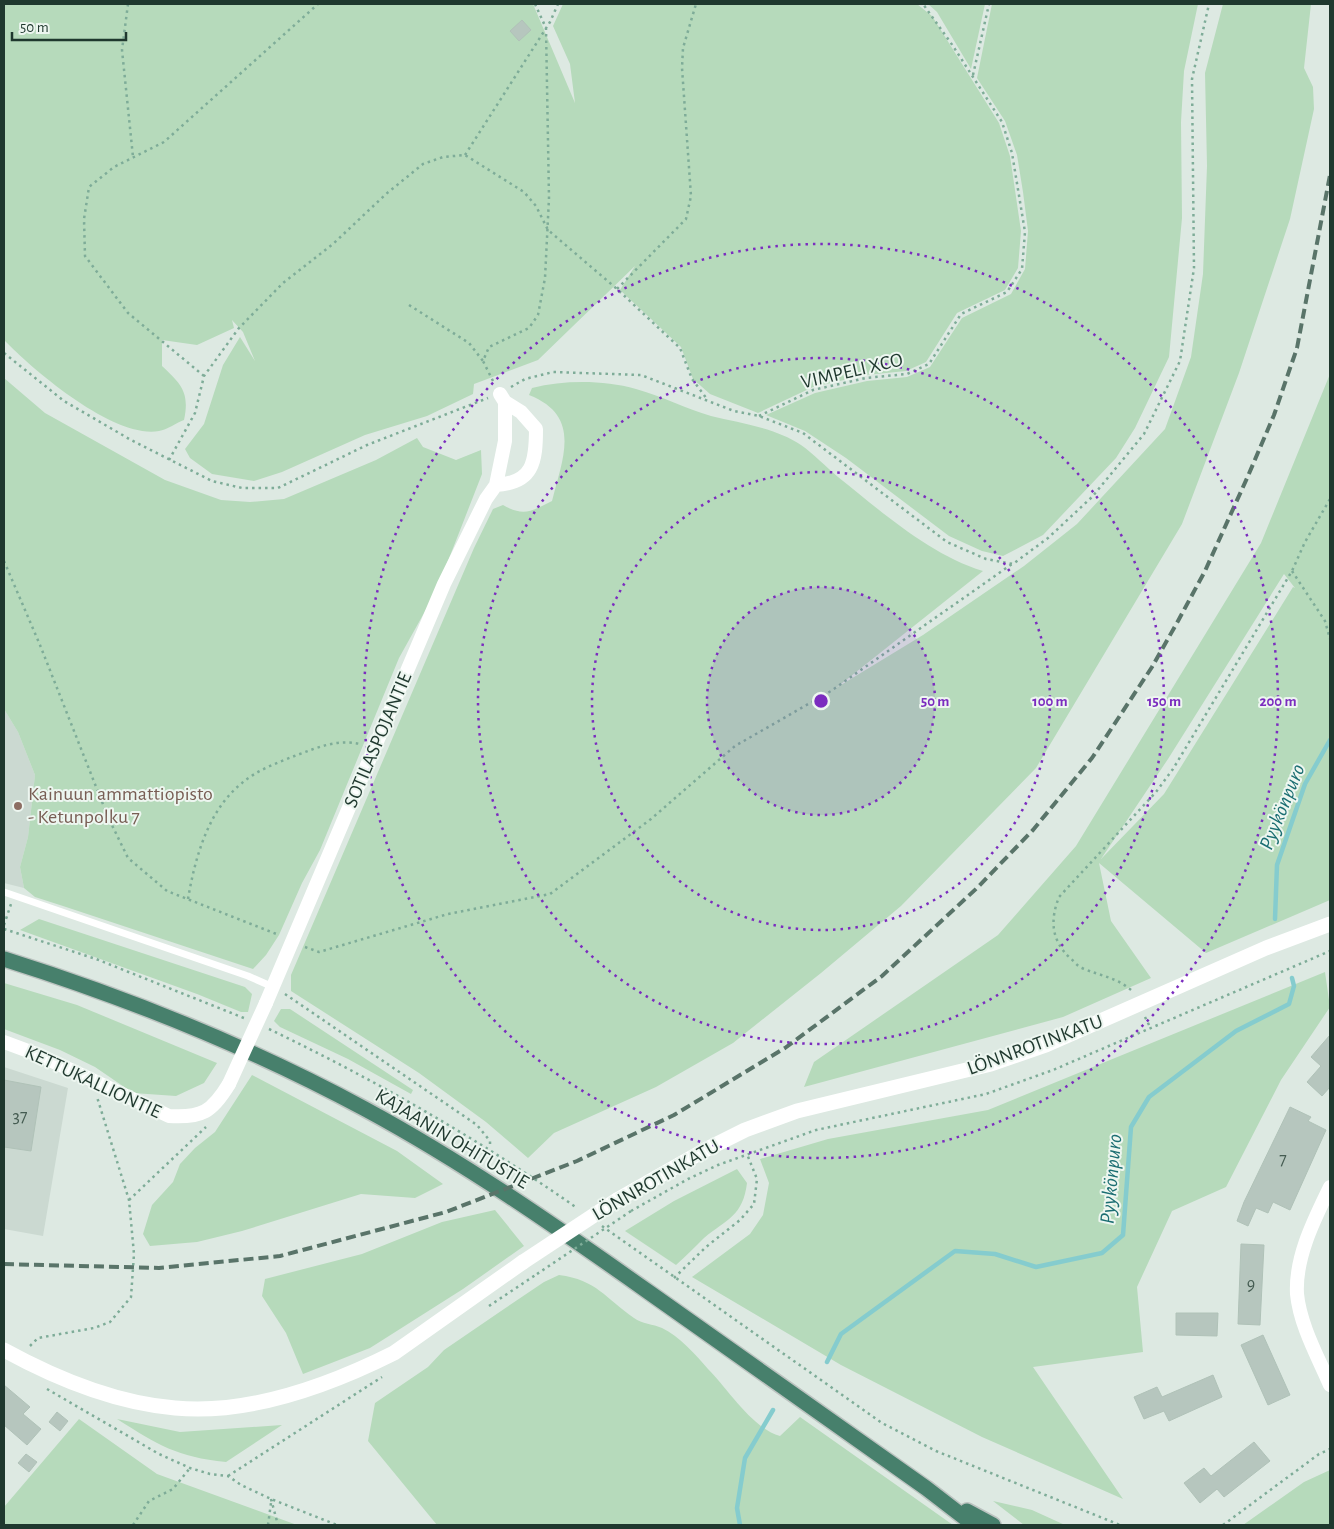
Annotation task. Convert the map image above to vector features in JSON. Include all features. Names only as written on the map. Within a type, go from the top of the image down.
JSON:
[{"type":"highway","name":"KAJAANIN OHITUSTIE","points":[[4,959],[51,974],[187,1024],[265,1059],[366,1110],[429,1146],[510,1197],[926,1488]]},
{"type":"highway","points":[[926,1488],[974,1525]]},
{"type":"highway","points":[[926,1488],[993,1525]]},
{"type":"street","name":"SOTILASPOJANTIE","points":[[229,1084],[293,942],[444,584],[486,499],[496,485],[505,441],[503,398]]},
{"type":"street","points":[[496,485],[514,484],[530,470],[536,446],[536,429],[521,412],[503,398]]},
{"type":"street","name":"LÖNNROTINKATU","points":[[4,1350],[62,1378],[133,1402],[176,1408],[229,1406],[294,1395],[394,1353],[523,1262],[617,1200],[745,1130],[797,1111],[956,1074],[1028,1051],[1266,948],[1330,924]]},
{"type":"street","name":"KETTUKALLIONTIE","points":[[4,1042],[91,1078],[158,1113],[190,1118],[207,1112],[217,1103],[229,1084]]},
{"type":"street","points":[[1330,1187],[1304,1246],[1298,1270],[1298,1294],[1303,1319],[1330,1385]]},
{"type":"lane","points":[[4,892],[248,976],[273,987]]},
{"type":"path","points":[[128,4],[122,50],[133,157]]},
{"type":"path","points":[[204,376],[128,313],[85,256],[84,219],[89,187],[114,167],[164,142],[318,4]]},
{"type":"path","points":[[483,361],[489,347],[529,328],[538,315],[545,278],[549,198],[546,28],[535,4]]},
{"type":"path","points":[[465,155],[546,28],[558,4]]},
{"type":"path","points":[[617,289],[686,219],[691,196],[682,68],[683,48],[696,4]]},
{"type":"path","name":"VIMPELI XCO","points":[[759,416],[813,390],[866,378],[907,374],[929,364],[961,314],[1007,292],[1022,268],[1025,232],[1012,152],[1002,122],[924,4]]},
{"type":"path","points":[[973,77],[988,4]]},
{"type":"path","points":[[4,562],[40,645],[108,817],[128,858],[167,891],[319,952],[448,914],[550,894],[651,819],[735,746],[831,691],[1048,538],[1098,490],[1144,434],[1180,361],[1194,268],[1192,79],[1209,4]]},
{"type":"path","points":[[169,460],[194,414],[204,376],[239,328],[282,282],[333,244],[386,194],[423,164],[443,157],[465,155],[524,192],[536,206],[548,230],[617,289],[680,348],[692,379],[708,400]]},
{"type":"path","points":[[409,304],[469,342],[483,361],[503,398]]},
{"type":"path","points":[[4,353],[64,401],[212,482],[242,488],[278,488],[368,445],[503,398],[525,379],[553,372],[641,374],[734,411],[759,416],[802,433],[947,542],[986,559],[1012,564]]},
{"type":"path","points":[[1133,992],[1122,982],[1080,967],[1060,949],[1053,930],[1052,914],[1059,898],[1156,792],[1173,768],[1292,571],[1305,542],[1330,499]]},
{"type":"path","points":[[1292,571],[1325,621],[1330,639]]},
{"type":"path","points":[[188,899],[194,864],[213,817],[242,783],[276,763],[337,743],[345,741],[375,748]]},
{"type":"path","points":[[4,925],[14,896]]},
{"type":"path","points":[[273,987],[347,1035],[477,1125],[490,1141],[490,1148]]},
{"type":"path","points":[[30,1345],[38,1338],[94,1328],[110,1322],[131,1297],[134,1254],[129,1200],[91,1078]]},
{"type":"path","points":[[129,1200],[207,1126]]},
{"type":"path","points":[[674,1278],[706,1247],[740,1220],[754,1204],[757,1179],[747,1154]]},
{"type":"path","points":[[537,1274],[631,1211]]},
{"type":"path","points":[[46,1389],[142,1444],[190,1468],[210,1474],[228,1476],[241,1485],[271,1499],[337,1525]]},
{"type":"path","points":[[1223,1525],[1319,1454],[1330,1449]]},
{"type":"path","points":[[133,1525],[150,1501],[173,1489],[190,1468]]},
{"type":"path","points":[[268,1525],[271,1499]]},
{"type":"path","points":[[271,1499],[278,1525]]},
{"type":"shaded area","name":"Kainuun ammattiopisto - Ketunpolku 7","points":[[4,709],[18,732],[35,775],[28,837],[20,867],[24,888],[4,883]]},
{"type":"shaded area","points":[[4,1067],[68,1088],[43,1236],[4,1229]]},
{"type":"green space","points":[[4,4],[533,4],[575,103],[570,64],[553,26],[563,4],[917,4],[932,16],[999,123],[1010,156],[1021,231],[1018,268],[1005,290],[957,313],[926,362],[906,371],[866,375],[813,387],[758,413],[710,394],[693,379],[681,347],[620,290],[635,266],[538,360],[474,384],[473,394],[427,416],[365,435],[282,472],[254,481],[212,474],[190,458],[185,449],[204,424],[223,365],[240,337],[255,361],[243,332],[232,320],[234,328],[197,345],[162,340],[162,366],[182,389],[185,395],[186,410],[184,420],[159,431],[141,431],[120,425],[98,414],[54,385],[4,340]]},
{"type":"green space","points":[[928,4],[985,4],[971,69],[937,12]]},
{"type":"green space","points":[[992,4],[1198,4],[1184,71],[1181,122],[1182,218],[1169,357],[1135,428],[1116,458],[1043,535],[1003,556],[982,551],[949,536],[846,458],[805,431],[766,415],[815,393],[867,381],[907,377],[930,367],[962,318],[1011,294],[1025,269],[1028,231],[1017,155],[1005,121],[977,78]]},
{"type":"green space","points":[[1223,4],[1311,4],[1304,68],[1313,87],[1314,109],[1290,219],[1239,373],[1182,524],[1036,768],[901,906],[733,1043],[656,1087],[554,1133],[528,1158],[486,1122],[419,1073],[291,991],[291,975],[474,548],[493,509],[503,505],[522,512],[539,508],[552,501],[564,454],[562,426],[556,414],[546,404],[529,395],[532,388],[571,382],[623,386],[646,392],[711,416],[780,434],[801,445],[838,477],[907,531],[963,564],[983,571],[836,688],[923,635],[1024,566],[1077,524],[1165,429],[1191,357],[1203,274],[1207,166],[1205,73]]},
{"type":"green space","points":[[1330,374],[1330,900],[1206,953],[1099,863],[1111,921],[1151,978],[1063,1017],[804,1087],[814,1062],[998,935],[1076,846],[1261,543]],"holes":[[[1284,574],[1295,588],[1293,587],[1164,794],[1101,859],[1168,759]]]},
{"type":"green space","points":[[4,378],[45,413],[165,480],[221,500],[250,502],[284,499],[376,460],[417,438],[423,447],[456,460],[481,450],[482,474],[448,561],[429,604],[399,658],[320,850],[302,883],[279,935],[266,955],[253,969],[35,897],[24,888],[20,867],[28,837],[35,775],[18,732],[4,709]]},
{"type":"green space","points":[[39,919],[245,987],[252,994],[248,1012],[241,1012],[197,994],[20,930]]},
{"type":"green space","points":[[1325,972],[1330,1007],[1281,1080],[1226,1187],[1172,1211],[1137,1287],[1143,1352],[1033,1367],[1123,1499],[982,1437],[841,1365],[692,1277],[750,1234],[763,1215],[769,1183],[760,1159],[828,1139],[988,1110]]},
{"type":"green space","points":[[4,983],[77,1005],[217,1063],[204,1083],[176,1096],[133,1093],[95,1067],[60,1050],[4,1029]]},
{"type":"green space","points":[[281,1009],[290,1009],[413,1090],[411,1094],[348,1059],[280,1027],[274,1021]]},
{"type":"green space","points":[[252,1075],[397,1151],[443,1184],[415,1198],[361,1194],[242,1231],[197,1242],[150,1246],[143,1234],[152,1205],[173,1182],[180,1164],[195,1148],[215,1132]]},
{"type":"green space","points":[[737,1169],[747,1183],[742,1203],[738,1210],[704,1238],[676,1265],[625,1231],[674,1201]]},
{"type":"green space","points":[[495,1210],[524,1246],[463,1289],[370,1348],[303,1374],[286,1333],[262,1296],[265,1279],[362,1254],[442,1222]]},
{"type":"green space","points":[[559,1275],[583,1281],[600,1291],[637,1320],[662,1328],[675,1336],[687,1346],[750,1417],[770,1432],[780,1436],[800,1417],[953,1525],[437,1525],[368,1441],[375,1403],[428,1367],[444,1350],[544,1282]]},
{"type":"green space","points":[[79,1419],[157,1474],[297,1525],[4,1525],[4,1507]]},
{"type":"green space","points":[[117,1419],[180,1432],[282,1425],[226,1462],[194,1457],[168,1448]]},
{"type":"green space","points":[[1330,1470],[1330,1525],[1243,1525],[1304,1482]]},
{"type":"green space","points":[[993,1501],[1032,1510],[1065,1525],[1024,1525]]},
{"type":"building","points":[[522,20],[531,30],[519,41],[510,31]]},
{"type":"building","points":[[1330,1035],[1330,1087],[1322,1096],[1307,1082],[1321,1066],[1311,1057]]},
{"type":"building","points":[[4,1080],[41,1087],[31,1151],[4,1147]]},
{"type":"building","points":[[1290,1107],[1311,1117],[1308,1121],[1326,1130],[1290,1210],[1273,1202],[1268,1213],[1256,1208],[1248,1226],[1237,1221],[1244,1202]]},
{"type":"building","points":[[1241,1244],[1264,1245],[1260,1325],[1238,1324]]},
{"type":"building","points":[[1176,1313],[1218,1313],[1217,1336],[1176,1335]]},
{"type":"building","points":[[1263,1335],[1290,1395],[1268,1405],[1241,1345]]},
{"type":"building","points":[[1213,1375],[1222,1397],[1169,1421],[1164,1411],[1144,1419],[1134,1397],[1157,1387],[1162,1397]]},
{"type":"building","points":[[4,1385],[30,1407],[23,1414],[41,1429],[27,1445],[4,1425]]},
{"type":"building","points":[[57,1412],[68,1421],[60,1431],[49,1422]]},
{"type":"building","points":[[1254,1442],[1270,1461],[1224,1497],[1217,1489],[1200,1503],[1184,1483],[1204,1468],[1211,1476]]},
{"type":"building","points":[[26,1454],[37,1462],[29,1472],[18,1463]]},
{"type":"waterway","name":"Pyykönpuro","points":[[1275,919],[1277,865],[1305,784],[1330,740]]},
{"type":"waterway","name":"Pyykönpuro","points":[[827,1362],[841,1334],[955,1251],[995,1254],[1036,1267],[1102,1253],[1123,1235],[1131,1127],[1149,1097],[1236,1031],[1289,1004],[1294,986],[1292,978]]},
{"type":"waterway","name":"Pyykönpuro","points":[[740,1525],[737,1508],[745,1458],[773,1410]]},
{"type":"railway","points":[[4,1264],[159,1268],[280,1256],[446,1212],[577,1161],[674,1115],[785,1048],[882,976],[977,888],[1033,830],[1092,758],[1152,667],[1178,621],[1205,571],[1248,476],[1274,415],[1297,348],[1330,175]]},
{"type":"place","name":"Kainuun ammattiopisto - Ketunpolku 7","points":[[18,806]]}]
